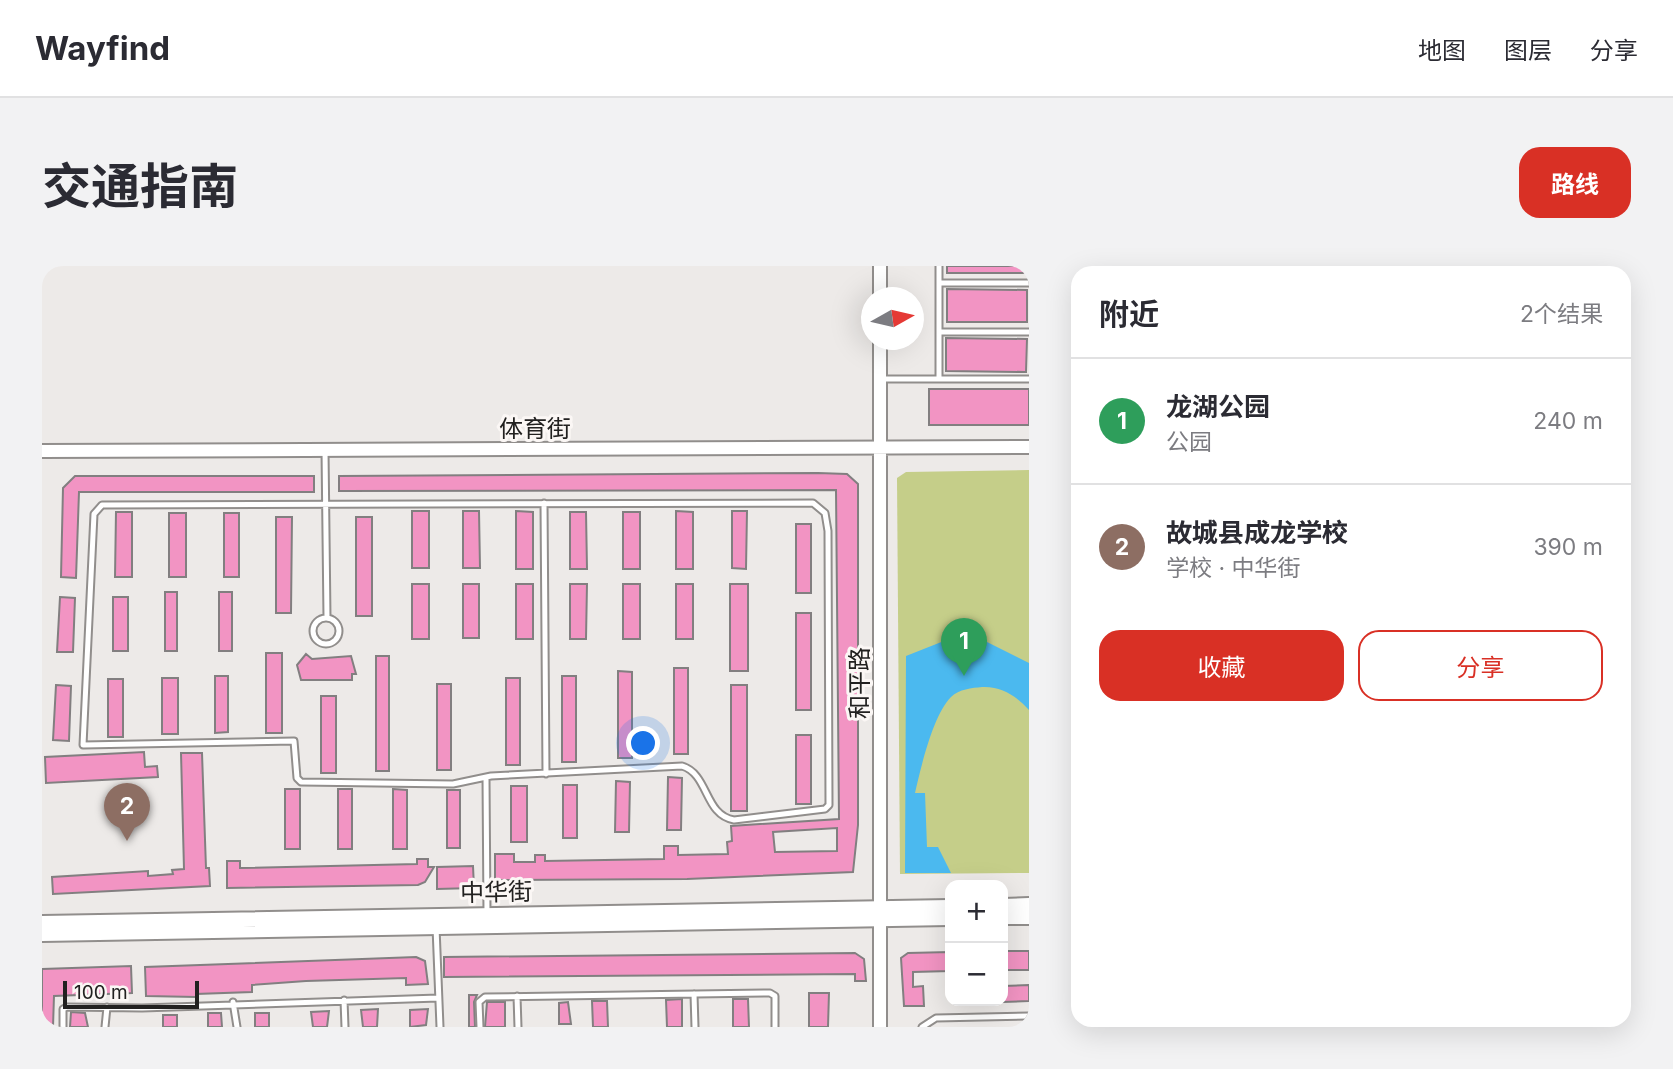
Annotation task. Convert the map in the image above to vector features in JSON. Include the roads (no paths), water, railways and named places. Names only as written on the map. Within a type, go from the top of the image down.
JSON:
[{"type":"main road","points":[[1008,906],[1029,905]]},
{"type":"main road","name":"中华街","points":[[42,934],[436,927],[880,914],[945,908]]},
{"type":"main road","name":"中华街","points":[[42,923],[487,915],[880,914],[945,918]]},
{"type":"main road","points":[[1008,917],[1029,917]]},
{"type":"street","points":[[880,266],[880,287]]},
{"type":"street","name":"和平路","points":[[880,350],[880,1027]]},
{"type":"street","name":"体育街","points":[[42,451],[1029,447]]},
{"type":"lane","points":[[939,266],[939,379]]},
{"type":"lane","points":[[939,283],[1029,283]]},
{"type":"lane","points":[[939,332],[1029,332]]},
{"type":"lane","points":[[880,379],[1029,379]]},
{"type":"lane","points":[[325,450],[327,617]]},
{"type":"lane","points":[[544,503],[546,774]]},
{"type":"lane","points":[[544,503],[813,503],[825,513],[828,531],[829,805],[825,809],[734,820],[720,816],[694,772],[682,766],[486,777],[453,784],[301,782],[297,778],[295,742],[290,740],[83,745],[96,508],[102,505],[544,503]]},
{"type":"lane","points":[[327,617],[336,621],[339,634],[334,642],[325,644],[317,640],[313,632],[318,620],[327,617]]},
{"type":"lane","points":[[486,777],[487,915]]},
{"type":"lane","points":[[436,927],[440,1027]]},
{"type":"lane","points":[[694,994],[695,1027]]},
{"type":"lane","points":[[480,1027],[481,998],[774,994],[775,1027]]},
{"type":"lane","points":[[517,996],[517,1027]]},
{"type":"lane","points":[[63,1027],[63,1009],[67,1007],[438,998]]},
{"type":"lane","points":[[344,1000],[345,1027]]},
{"type":"lane","points":[[233,1002],[237,1027]]},
{"type":"lane","points":[[105,1027],[107,1007]]},
{"type":"lane","points":[[922,1027],[936,1018],[1029,1016]]},
{"type":"water","points":[[954,637],[983,640],[1029,663],[1029,710],[1019,700],[996,688],[974,688],[951,697],[939,716],[929,742],[915,793],[925,793],[927,847],[938,847],[951,873],[905,873],[906,656]]},
{"type":"place","name":"龙湖公园","points":[[964,676]]},
{"type":"place","name":"故城县成龙学校","points":[[127,841]]}]
